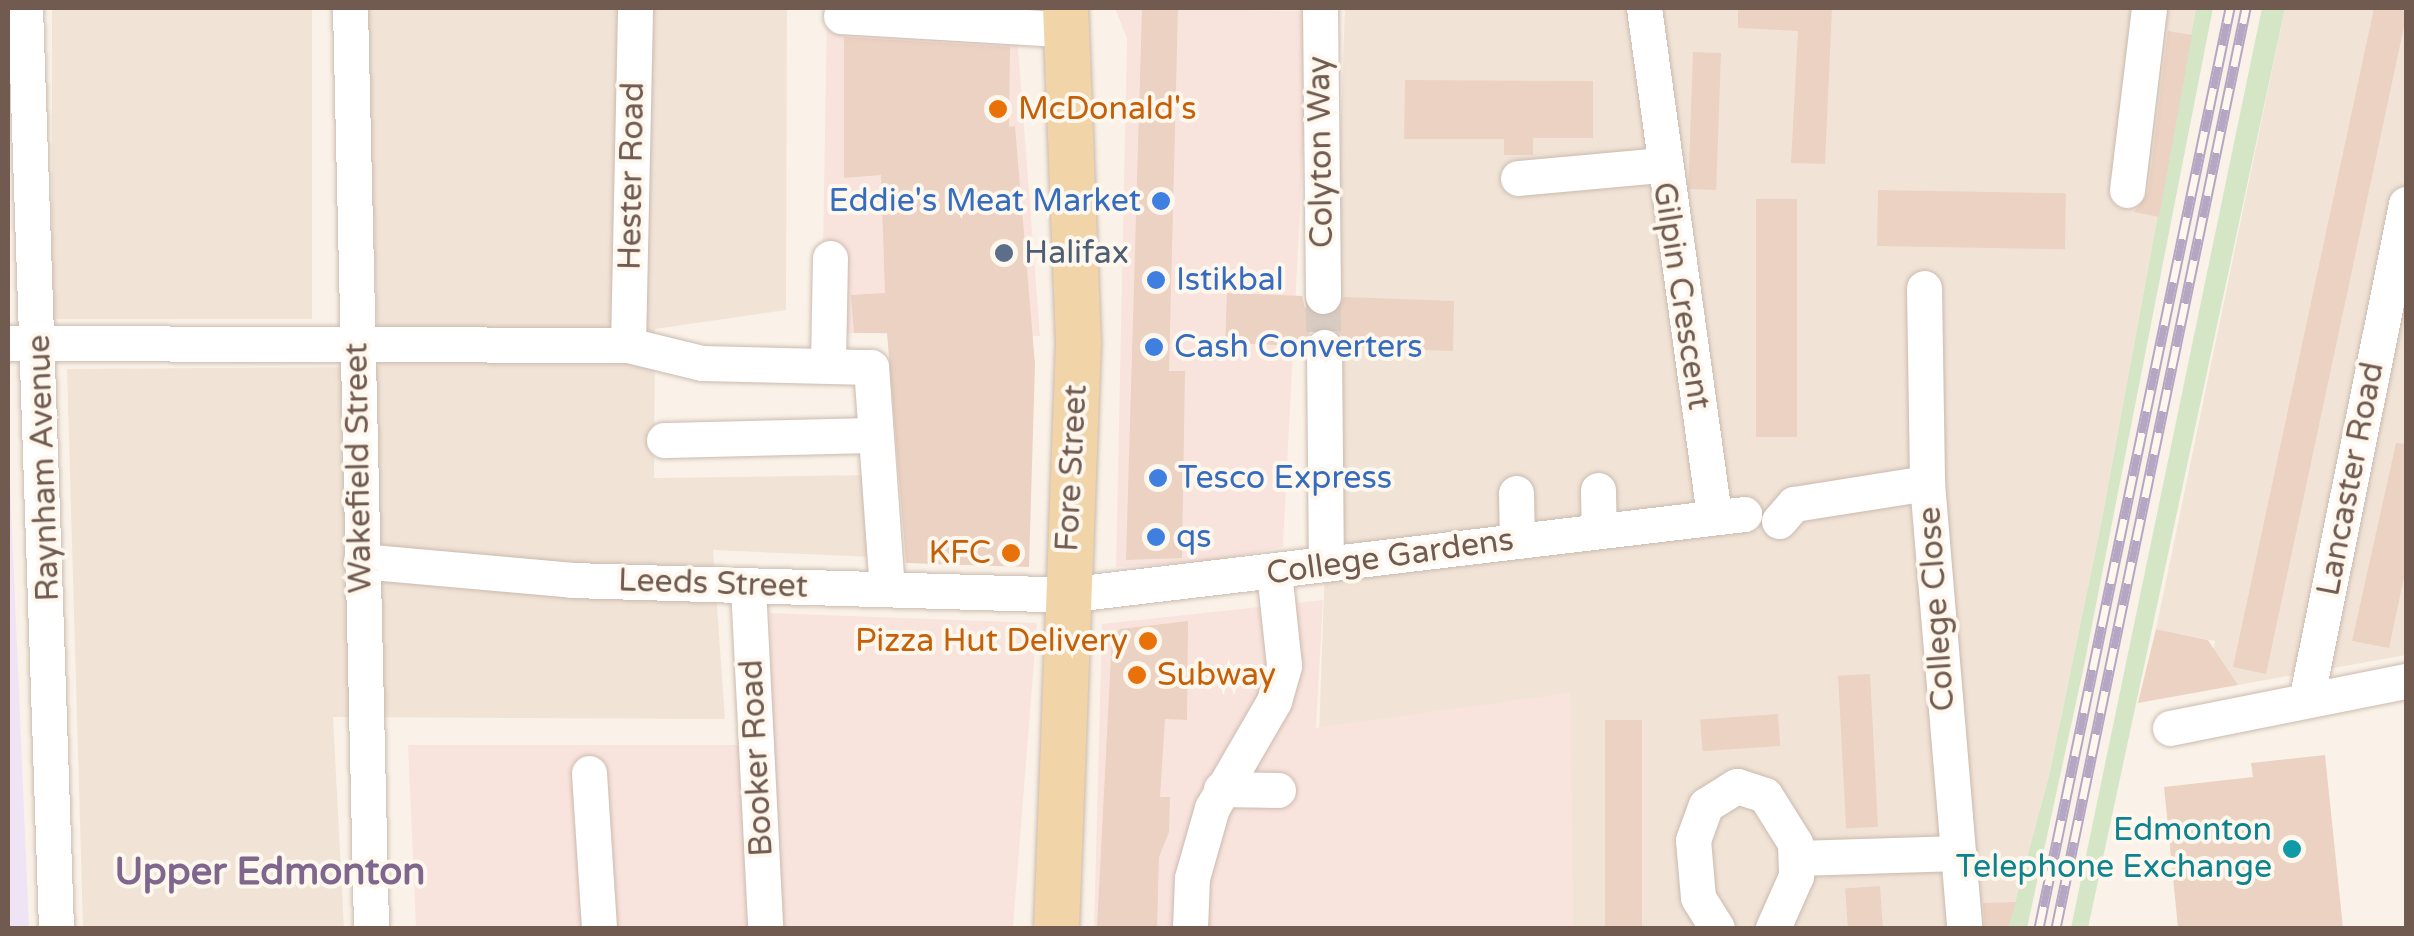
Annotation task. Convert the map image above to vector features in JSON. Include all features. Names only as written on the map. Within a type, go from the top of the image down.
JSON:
[{"type":"main road","name":"Fore Street","points":[[1056,928],[1065,595],[1078,344],[1064,18]]},
{"type":"street","name":"Wakefield Street","points":[[350,8],[371,928]]},
{"type":"street","name":"Hester Road","points":[[628,345],[635,8]]},
{"type":"street","name":"Colyton Way","points":[[1320,8],[1323,296]]},
{"type":"street","name":"Gilpin Crescent","points":[[1644,8],[1661,165],[1729,514]]},
{"type":"street","points":[[2127,190],[2149,8]]},
{"type":"street","points":[[841,16],[1064,18]]},
{"type":"street","name":"Raynham Avenue","points":[[19,24],[24,342],[56,928]]},
{"type":"street","points":[[1518,178],[1661,165]]},
{"type":"street","name":"Lancaster Road","points":[[2308,696],[2406,204]]},
{"type":"street","points":[[828,362],[830,258]]},
{"type":"street","name":"College Close","points":[[1924,288],[1927,483],[1964,928]]},
{"type":"street","points":[[24,342],[628,345],[702,363],[828,362],[870,367],[887,588]]},
{"type":"street","points":[[1324,347],[1326,564]]},
{"type":"street","points":[[664,440],[874,435]]},
{"type":"street","points":[[1779,521],[1794,504],[1927,483]]},
{"type":"street","points":[[1598,490],[1599,530]]},
{"type":"street","points":[[1516,492],[1517,540]]},
{"type":"street","name":"College Gardens","points":[[1065,595],[1729,514]]},
{"type":"street","name":"Leeds Street","points":[[361,561],[748,586],[1065,595]]},
{"type":"street","points":[[1190,928],[1197,855],[1221,789],[1274,701],[1284,665],[1274,572]]},
{"type":"street","name":"Booker Road","points":[[748,586],[765,928]]},
{"type":"street","points":[[2170,728],[2308,696],[2406,681]]},
{"type":"street","points":[[589,773],[599,928]]},
{"type":"street","points":[[1717,928],[1698,897],[1692,854],[1698,822],[1715,795],[1737,786],[1765,794],[1784,818],[1798,858],[1773,928]]},
{"type":"street","points":[[1221,789],[1278,790]]},
{"type":"street","points":[[1798,858],[1958,853]]},
{"type":"shaded area","points":[[52,8],[312,8],[312,319],[52,319]]},
{"type":"shaded area","points":[[365,8],[787,8],[786,310],[655,329],[654,478],[870,475],[874,557],[713,550],[725,719],[333,717],[344,928],[83,928],[67,369],[379,367]]},
{"type":"shaded area","points":[[827,8],[1015,8],[1040,336],[849,333],[812,326],[822,309]]},
{"type":"shaded area","points":[[1115,8],[1310,11],[1283,547],[1208,562],[1116,567],[1127,39]]},
{"type":"shaded area","points":[[1345,8],[2196,8],[2101,524],[2049,776],[2008,928],[1571,928],[1319,733]]},
{"type":"shaded area","points":[[2285,8],[2406,8],[2406,655],[2238,685],[2213,653],[2215,641],[2156,629]]},
{"type":"shaded area","points":[[8,436],[29,928],[8,928]]},
{"type":"shaded area","points":[[1323,600],[1316,728],[1570,693],[1573,928],[1094,928],[1102,624]]},
{"type":"shaded area","points":[[770,613],[1037,623],[1013,928],[416,928],[408,745],[772,745]]},
{"type":"green space","points":[[2196,8],[2213,8],[2084,666],[2027,928],[2008,928],[2049,776],[2101,524]]},
{"type":"green space","points":[[2262,8],[2285,8],[2088,928],[2071,928]]},
{"type":"building","points":[[1142,8],[1178,8],[1169,371],[1185,371],[1182,558],[1126,560]]},
{"type":"building","points":[[1738,8],[1832,8],[1825,164],[1791,163],[1798,31],[1738,28]]},
{"type":"building","points":[[2374,8],[2402,8],[2406,17],[2266,674],[2233,667]]},
{"type":"building","points":[[2168,31],[2192,35],[2159,217],[2134,212],[2148,193]]},
{"type":"building","points":[[844,37],[1010,47],[1009,127],[1015,126],[1035,364],[1029,567],[906,563],[887,333],[854,333],[851,295],[885,293],[881,175],[844,178]]},
{"type":"building","points":[[1693,52],[1721,53],[1716,190],[1688,189]]},
{"type":"building","points":[[1405,80],[1593,81],[1593,138],[1533,138],[1533,155],[1504,155],[1504,139],[1404,139]]},
{"type":"building","points":[[1878,190],[2066,193],[2065,249],[1877,246]]},
{"type":"building","points":[[1756,199],[1797,199],[1797,437],[1756,437]]},
{"type":"building","points":[[1227,293],[1302,296],[1305,308],[1322,317],[1335,314],[1344,297],[1454,301],[1453,351],[1345,347],[1342,335],[1325,326],[1312,329],[1303,346],[1225,343]]},
{"type":"building","points":[[2396,443],[2406,444],[2406,568],[2389,648],[2352,641]]},
{"type":"building","points":[[1188,621],[1187,720],[1165,719],[1160,797],[1170,797],[1169,832],[1159,857],[1157,928],[1097,928],[1112,636],[1120,629]]},
{"type":"building","points":[[2156,629],[2208,640],[2238,685],[2138,703]]},
{"type":"building","points":[[1870,674],[1878,827],[1846,828],[1838,676]]},
{"type":"building","points":[[1778,714],[1780,746],[1702,751],[1700,719]]},
{"type":"building","points":[[1605,720],[1642,720],[1642,928],[1605,928]]},
{"type":"building","name":"Edmonton Telephone Exchange","points":[[2325,755],[2343,928],[2178,928],[2164,787],[2253,777],[2251,763]]},
{"type":"building","points":[[1880,886],[1883,928],[1848,928],[1845,888]]},
{"type":"building","points":[[2016,902],[2008,928],[1985,928],[1983,903]]},
{"type":"tunnel","points":[[1323,296],[1324,347]]},
{"type":"railway","points":[[2039,928],[2230,8]]},
{"type":"railway","points":[[2056,928],[2246,8]]},
{"type":"place","name":"McDonald's","points":[[998,109]]},
{"type":"place","name":"Eddie's Meat Market","points":[[1161,201]]},
{"type":"place","name":"Halifax","points":[[1004,253]]},
{"type":"place","name":"Istikbal","points":[[1156,280]]},
{"type":"place","name":"Cash Converters","points":[[1154,347]]},
{"type":"place","name":"Tesco Express","points":[[1158,478]]},
{"type":"place","name":"qs","points":[[1156,537]]},
{"type":"place","name":"KFC","points":[[1011,553]]},
{"type":"place","name":"Pizza Hut Delivery","points":[[1148,641]]},
{"type":"place","name":"Subway","points":[[1137,675]]},
{"type":"place","name":"Edmonton Telephone Exchange","points":[[2292,849]]},
{"type":"district","name":"Upper Edmonton","points":[[270,873]]}]
